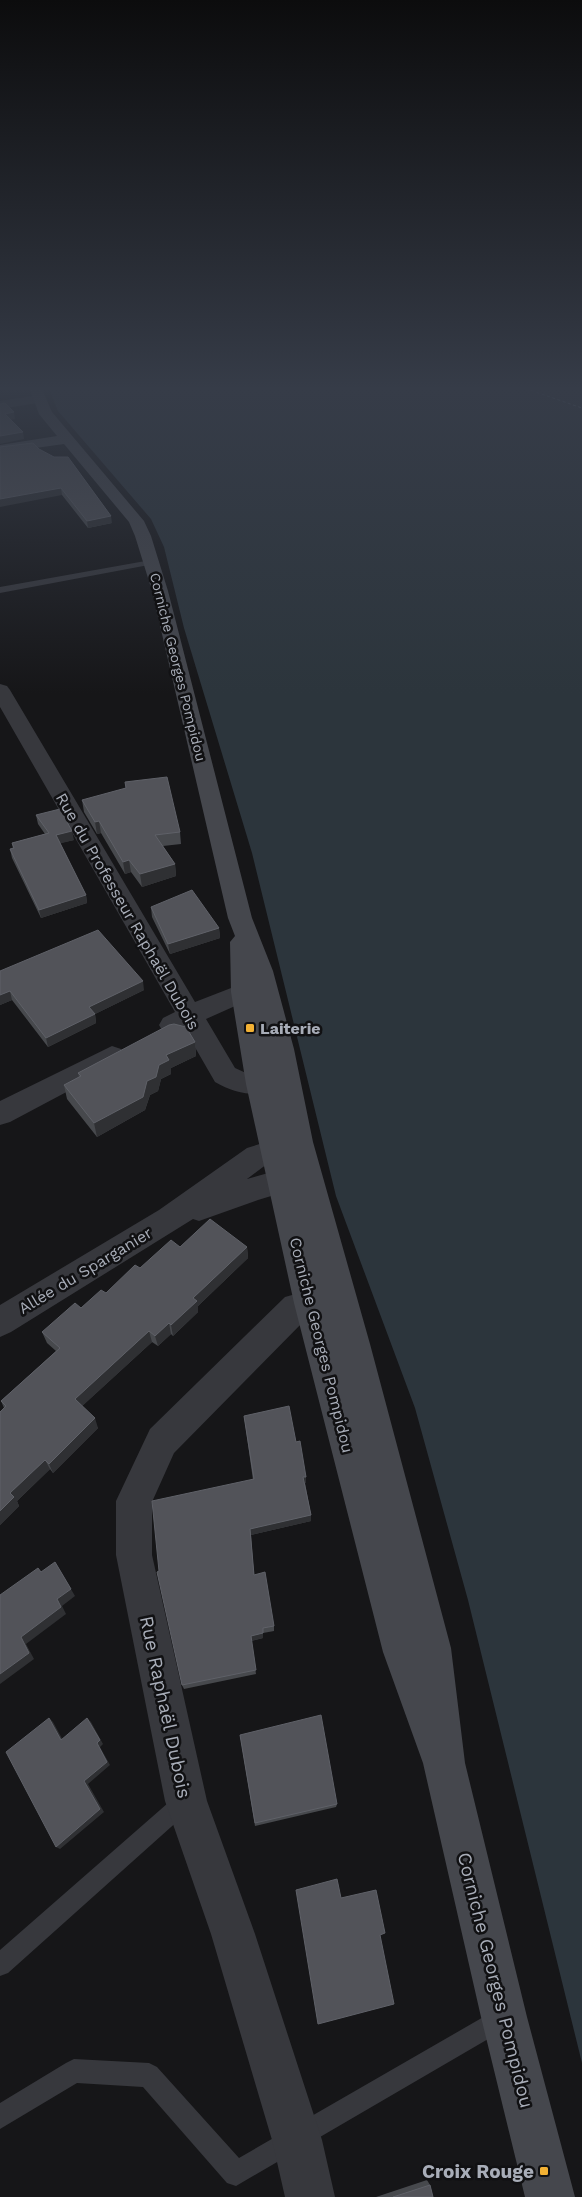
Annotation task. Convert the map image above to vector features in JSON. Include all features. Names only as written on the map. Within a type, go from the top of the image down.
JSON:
[{"type":"main road","name":"Corniche Georges Pompidou","points":[[110,490],[136,521],[151,562],[160,591],[240,918],[261,971],[274,1082],[287,1146],[325,1300],[402,1652],[444,1763],[504,2017],[550,2197]]},
{"type":"main road","name":"Corniche Georges Pompidou","points":[[240,918],[244,992],[274,1082]]},
{"type":"street","name":"Rue du Professeur Raphaël Dubois","points":[[0,690],[225,1075],[236,1082],[247,1085],[274,1082]]},
{"type":"street","points":[[0,1114],[189,1016],[244,992]]},
{"type":"street","name":"Allée du Sparganier","points":[[0,1322],[170,1219],[257,1156],[287,1146]]},
{"type":"street","name":"Allée du Sparganier","points":[[170,1219],[257,1188],[294,1178]]},
{"type":"street","name":"Rue Raphaël Dubois","points":[[310,2197],[297,2140],[233,1934],[186,1801],[134,1555],[134,1501],[162,1441],[296,1307],[325,1300]]},
{"type":"lane","points":[[0,590],[151,562]]},
{"type":"lane","points":[[0,1965],[186,1801]]},
{"type":"lane","points":[[0,2117],[74,2071],[149,2075],[236,2174],[504,2017]]},
{"type":"shaded area","points":[[126,490],[582,490],[582,2063],[468,1600],[415,1408],[336,1196],[252,853],[184,628],[164,547],[151,519]]},
{"type":"building","points":[[0,490],[53,490],[0,499]]},
{"type":"building","points":[[62,490],[92,490],[111,516],[87,521]]},
{"type":"building","points":[[167,777],[180,832],[155,835],[175,864],[140,874],[129,860],[123,862],[99,821],[95,822],[82,800],[126,788],[125,782]]},
{"type":"building","points":[[60,809],[72,831],[56,835],[86,895],[39,910],[10,849],[14,848],[12,843],[49,833],[36,815]]},
{"type":"building","points":[[192,890],[219,928],[168,944],[151,907]]},
{"type":"building","points":[[98,930],[143,981],[89,1007],[95,1014],[46,1038],[10,991],[0,995],[0,971]]},
{"type":"building","points":[[174,1024],[186,1027],[195,1042],[166,1055],[169,1060],[159,1065],[156,1077],[147,1081],[143,1097],[94,1123],[64,1085],[81,1076],[78,1073]]},
{"type":"building","points":[[210,1219],[247,1247],[193,1298],[197,1301],[171,1325],[169,1323],[155,1336],[149,1331],[75,1399],[95,1418],[49,1464],[45,1460],[10,1493],[14,1497],[0,1511],[0,1412],[6,1406],[1,1401],[60,1348],[42,1332],[75,1303],[81,1308],[101,1290],[106,1293],[135,1265],[140,1268],[171,1240],[180,1247]]},
{"type":"building","points":[[289,1406],[296,1442],[300,1441],[306,1477],[303,1477],[311,1515],[250,1529],[254,1575],[265,1572],[274,1626],[263,1628],[263,1633],[251,1636],[256,1670],[182,1685],[157,1572],[159,1571],[152,1501],[254,1479],[244,1416]]},
{"type":"building","points":[[55,1562],[71,1589],[57,1599],[61,1607],[21,1637],[29,1653],[0,1674],[0,1595],[38,1568],[41,1572]]},
{"type":"building","points":[[321,1715],[337,1804],[255,1823],[240,1735]]},
{"type":"building","points":[[49,1718],[61,1740],[87,1718],[100,1740],[97,1743],[107,1762],[84,1781],[100,1809],[56,1847],[6,1752]]},
{"type":"building","points":[[337,1879],[341,1898],[376,1890],[385,1933],[380,1935],[394,2004],[318,2024],[296,1890]]},
{"type":"building","points":[[430,2185],[433,2197],[393,2197]]},
{"type":"place","name":"Laiterie","points":[[250,1028]]},
{"type":"place","name":"Croix Rouge","points":[[544,2171]]}]
